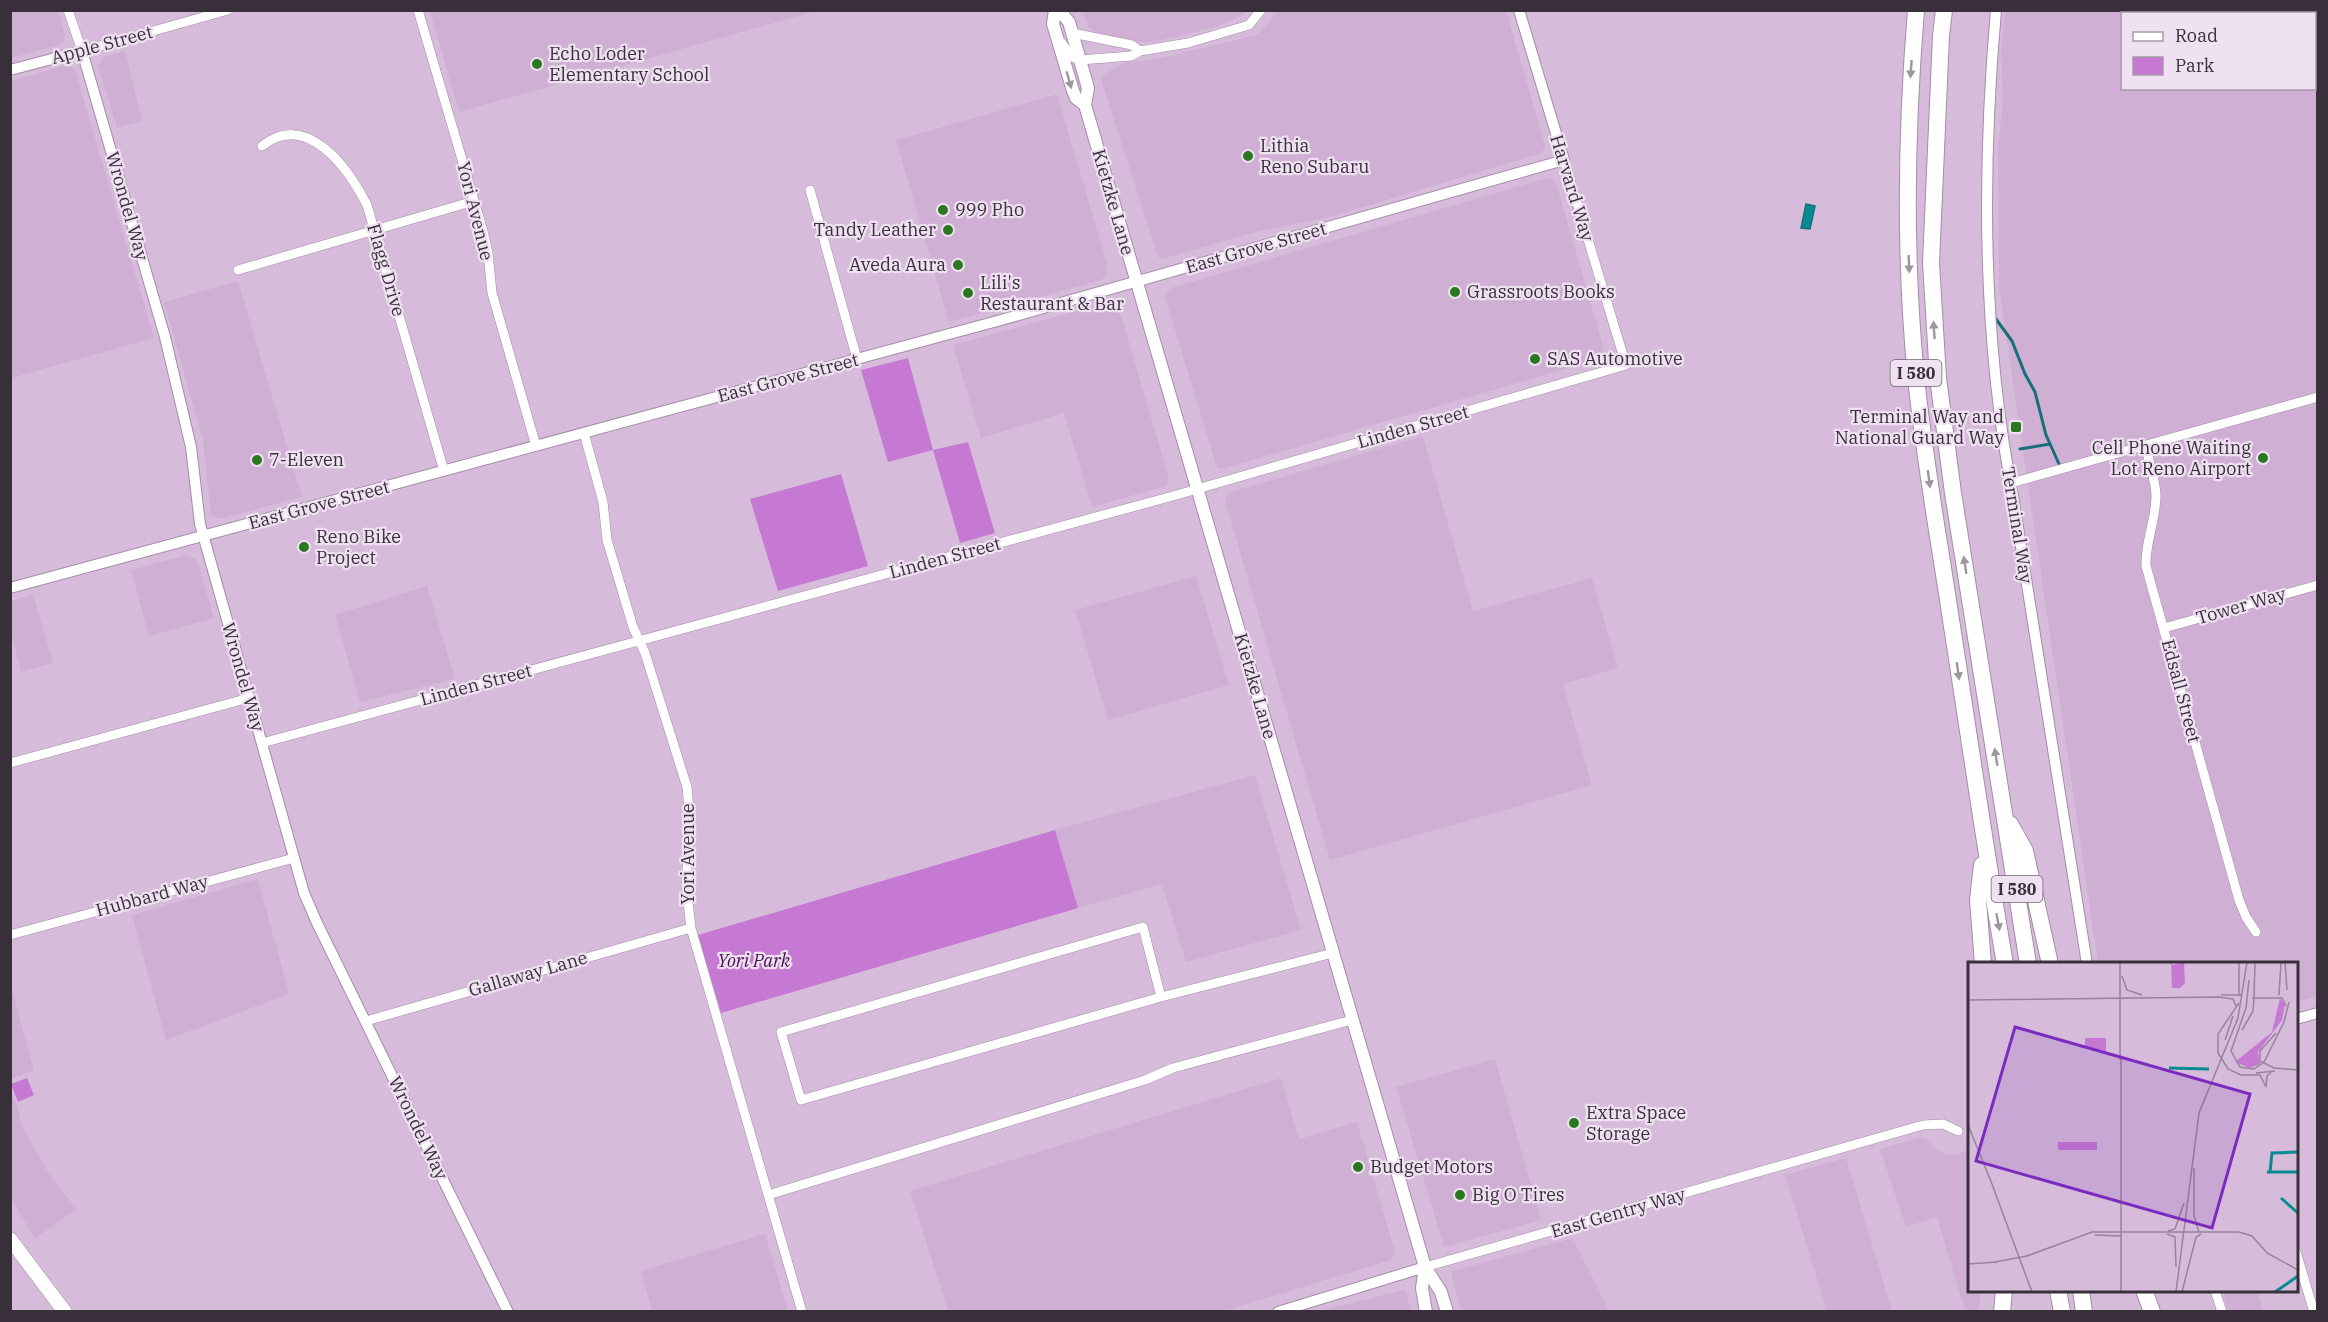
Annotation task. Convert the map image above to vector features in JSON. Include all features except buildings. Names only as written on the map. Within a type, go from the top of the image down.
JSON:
[{"type":"highway","name":"I 580","points":[[1916,10],[1910,86],[1908,180],[1909,261],[1916,374],[1930,490],[1984,844],[2005,962]]},
{"type":"highway","name":"I 580","points":[[1944,10],[1931,263],[1935,341],[1949,464],[2028,962]]},
{"type":"highway","points":[[2005,815],[2025,851],[2050,962]]},
{"type":"highway","points":[[1983,962],[1978,900],[1984,844]]},
{"type":"highway","points":[[2002,1311],[2004,1292]]},
{"type":"highway","points":[[2058,1292],[2062,1311]]},
{"type":"highway","points":[[2080,1292],[2084,1311]]},
{"type":"highway","points":[[2145,1292],[2152,1311]]},
{"type":"main road","name":"Kietzke Lane","points":[[1085,105],[1088,88],[1069,22],[1057,10],[1053,24],[1073,91],[1085,105],[1425,1267],[1441,1292],[1447,1311]]},
{"type":"main road","points":[[10,1239],[65,1311]]},
{"type":"main road","name":"Kietzke Lane","points":[[1425,1267],[1422,1288],[1426,1311]]},
{"type":"street","name":"Wrondel Way","points":[[68,10],[168,347],[192,447],[203,536],[310,908],[508,1311]]},
{"type":"street","name":"Apple Street","points":[[10,70],[228,10]]},
{"type":"street","name":"Yori Avenue","points":[[418,10],[474,201],[488,253],[492,293],[536,446]]},
{"type":"street","points":[[1057,36],[1072,57],[1080,60],[1131,56],[1140,51],[1188,43],[1249,25],[1261,10]]},
{"type":"street","name":"Harvard Way","points":[[1519,10],[1626,365]]},
{"type":"street","name":"Terminal Way","points":[[1996,10],[1990,71],[1988,240],[2001,431],[2087,962]]},
{"type":"street","points":[[1072,33],[1132,45],[1140,51]]},
{"type":"street","name":"Flagg Drive","points":[[262,146],[280,136],[304,136],[325,147],[360,190],[375,230],[444,471]]},
{"type":"street","name":"East Grove Street","points":[[10,588],[1136,283],[1564,160]]},
{"type":"street","points":[[810,190],[857,359]]},
{"type":"street","points":[[238,270],[474,201]]},
{"type":"street","name":"Linden Street","points":[[262,743],[1198,489],[1626,365]]},
{"type":"street","points":[[2011,483],[2318,397]]},
{"type":"street","name":"Yori Avenue","points":[[584,433],[603,502],[607,540],[633,627],[687,787],[690,820],[686,885],[691,928],[802,1311]]},
{"type":"street","name":"Edsall Street","points":[[2146,446],[2156,494],[2155,512],[2145,551],[2146,566],[2239,900],[2256,932]]},
{"type":"street","name":"Tower Way","points":[[2164,628],[2318,585]]},
{"type":"street","points":[[10,763],[249,698]]},
{"type":"street","name":"Hubbard Way","points":[[10,935],[294,858]]},
{"type":"street","points":[[1161,997],[1143,927],[781,1032],[801,1100],[1161,997],[1333,952]]},
{"type":"street","name":"Gallaway Lane","points":[[366,1021],[691,928]]},
{"type":"street","points":[[2298,1018],[2318,1013]]},
{"type":"street","points":[[768,1195],[1145,1080],[1173,1068],[1352,1020]]},
{"type":"street","name":"East Gentry Way","points":[[1278,1311],[1923,1125],[1943,1124],[1958,1131]]},
{"type":"street","points":[[2298,1259],[2314,1311]]},
{"type":"street","points":[[2216,1292],[2222,1311]]},
{"type":"shaded area","points":[[11,10],[58,11],[65,35],[64,41],[59,45],[11,58]]},
{"type":"shaded area","points":[[1277,10],[1506,11],[1545,145],[1544,150],[1538,154],[1330,217],[1259,231],[1162,259],[1158,257],[1101,79],[1103,75],[1123,63],[1153,60],[1256,35],[1268,24]]},
{"type":"shaded area","name":"Echo Loder Elementary School","points":[[430,11],[816,11],[459,112]]},
{"type":"shaded area","points":[[1082,11],[1247,11],[1216,27],[1153,42],[1138,42],[1096,33],[1089,28]]},
{"type":"shaded area","points":[[2005,11],[2317,11],[2317,996],[2298,1002],[2298,962],[2098,962],[1999,287],[1998,150],[2003,99],[2001,52]]},
{"type":"shaded area","points":[[125,51],[142,121],[117,128],[98,65],[103,57]]},
{"type":"shaded area","points":[[64,66],[75,70],[154,338],[11,378],[11,81]]},
{"type":"shaded area","points":[[1057,94],[1107,264],[1106,276],[1101,280],[949,322],[896,140]]},
{"type":"shaded area","points":[[1547,178],[1553,180],[1557,186],[1604,350],[1602,356],[1596,360],[1225,468],[1219,468],[1216,465],[1165,297],[1171,288]]},
{"type":"shaded area","points":[[1806,204],[1815,206],[1810,229],[1801,228]]},
{"type":"shaded area","points":[[238,281],[302,497],[219,519],[211,515],[203,440],[164,302]]},
{"type":"shaded area","points":[[1107,303],[1113,304],[1121,315],[1169,479],[1166,486],[1092,507],[1064,413],[981,438],[953,345]]},
{"type":"shaded area","points":[[1423,436],[1473,611],[1592,578],[1618,668],[1563,684],[1592,785],[1330,860],[1226,504],[1226,497],[1231,492]]},
{"type":"shaded area","points":[[187,555],[197,560],[214,618],[149,636],[131,570]]},
{"type":"shaded area","points":[[1196,576],[1229,685],[1108,720],[1075,610]]},
{"type":"shaded area","points":[[427,586],[455,679],[360,702],[335,615]]},
{"type":"shaded area","points":[[33,594],[53,663],[21,672],[11,633],[11,601]]},
{"type":"shaded area","points":[[1255,775],[1301,930],[1186,962],[1162,884],[1078,908],[1055,830]]},
{"type":"shaded area","points":[[258,879],[289,994],[166,1040],[132,915]]},
{"type":"shaded area","points":[[11,985],[34,1071],[10,1079]]},
{"type":"shaded area","points":[[1495,1059],[1541,1220],[1444,1247],[1396,1087]]},
{"type":"shaded area","points":[[1281,1078],[1299,1139],[1357,1122],[1395,1252],[1391,1260],[1224,1311],[948,1311],[910,1191]]},
{"type":"shaded area","points":[[10,1089],[22,1126],[46,1169],[76,1209],[35,1239],[11,1198]]},
{"type":"shaded area","points":[[1924,1137],[1937,1150],[1946,1154],[1957,1155],[1968,1150],[1968,1292],[1980,1292],[1979,1311],[1965,1311],[1937,1217],[1906,1227],[1880,1149]]},
{"type":"shaded area","points":[[1846,1158],[1892,1311],[1827,1311],[1785,1175]]},
{"type":"shaded area","points":[[765,1234],[788,1311],[652,1311],[641,1271]]},
{"type":"shaded area","points":[[1573,1238],[1609,1311],[1461,1311],[1451,1274],[1453,1271]]},
{"type":"shaded area","points":[[1402,1290],[1406,1292],[1411,1311],[1322,1311]]},
{"type":"shaded area","points":[[2223,1292],[2257,1292],[2263,1311],[2228,1311]]},
{"type":"green space","points":[[908,358],[933,450],[888,462],[861,370]]},
{"type":"green space","points":[[968,442],[995,533],[960,543],[933,450]]},
{"type":"green space","points":[[841,474],[868,566],[778,591],[750,499]]},
{"type":"green space","name":"Yori Park","points":[[1055,830],[1078,908],[721,1013],[698,935]]},
{"type":"green space","points":[[27,1078],[34,1095],[18,1102],[11,1084]]},
{"type":"waterway","points":[[1996,319],[2012,341],[2035,392],[2046,435],[2059,464]]},
{"type":"waterway","points":[[2020,449],[2050,444]]},
{"type":"place","name":"Echo Loder Elementary School","points":[[537,64]]},
{"type":"place","name":"Lithia Reno Subaru","points":[[1248,156]]},
{"type":"place","name":"999 Pho","points":[[943,210]]},
{"type":"place","name":"Tandy Leather","points":[[948,230]]},
{"type":"place","name":"Aveda Aura","points":[[958,265]]},
{"type":"place","name":"Grassroots Books","points":[[1455,292]]},
{"type":"place","name":"Lili's Restaurant & Bar","points":[[968,293]]},
{"type":"place","name":"SAS Automotive","points":[[1535,359]]},
{"type":"place","name":"Terminal Way and National Guard Way","points":[[2016,427]]},
{"type":"place","name":"Cell Phone Waiting Lot Reno Airport","points":[[2263,458]]},
{"type":"place","name":"7-Eleven","points":[[257,460]]},
{"type":"place","name":"Reno Bike Project","points":[[304,547]]},
{"type":"place","name":"Extra Space Storage","points":[[1574,1123]]},
{"type":"place","name":"Budget Motors","points":[[1358,1167]]},
{"type":"place","name":"Big O Tires","points":[[1460,1195]]}]
